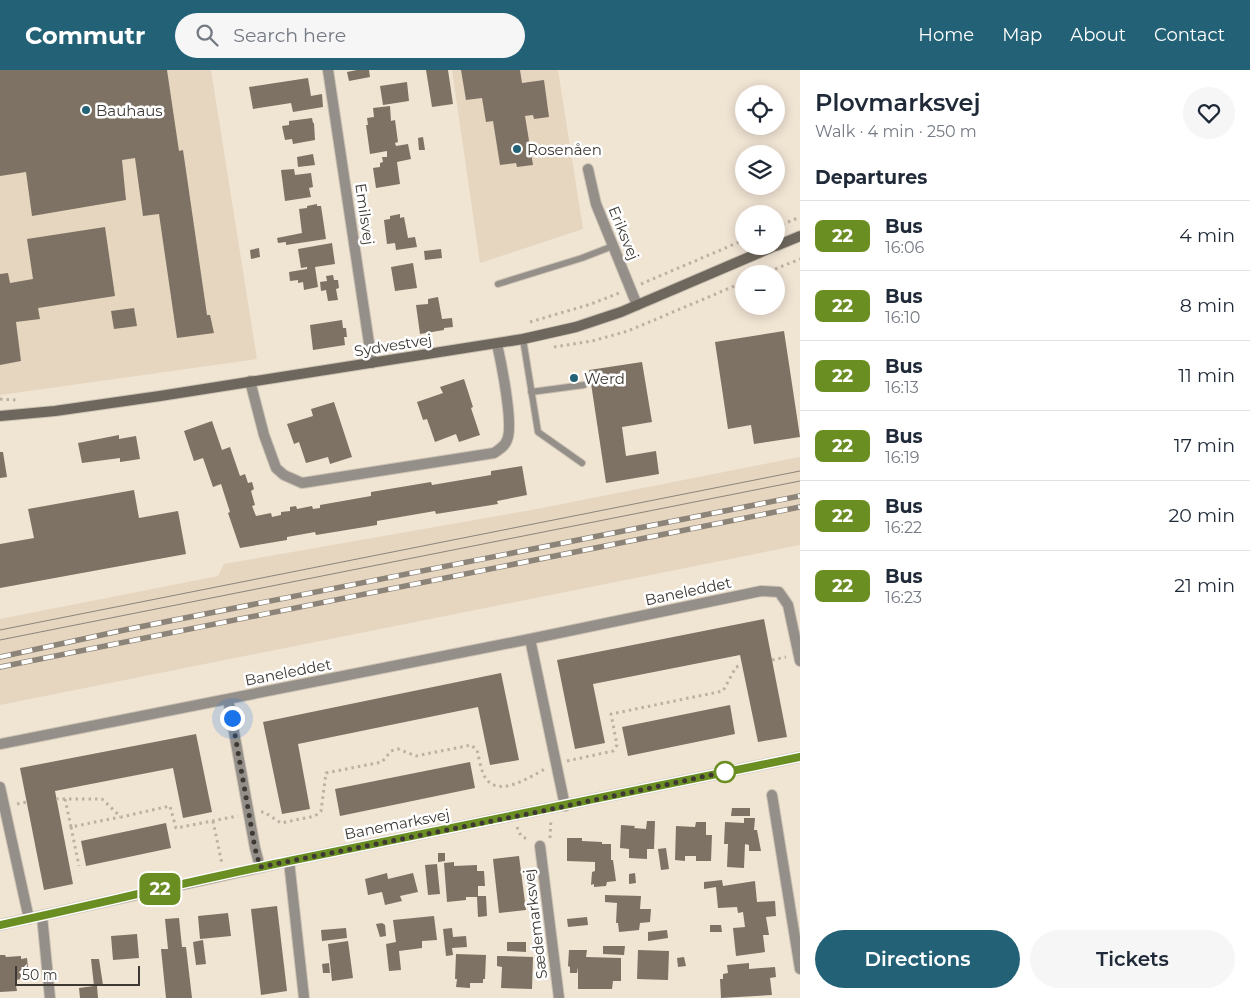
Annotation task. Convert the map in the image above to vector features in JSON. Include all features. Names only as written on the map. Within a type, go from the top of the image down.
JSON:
[{"type":"street","name":"Emilsvej","points":[[328,70],[372,363]]},
{"type":"street","name":"Eriksvej","points":[[588,169],[596,204],[637,305]]},
{"type":"street","name":"Sydvestvej","points":[[785,242],[800,236]]},
{"type":"street","name":"Sydvestvej","points":[[0,416],[55,411],[523,339],[576,327],[637,305],[755,255]]},
{"type":"street","points":[[250,382],[264,435],[276,468],[292,480],[302,483],[494,453],[503,448],[507,441],[510,426],[497,344]]},
{"type":"street","name":"Baneleddet","points":[[0,744],[771,590],[779,592],[788,605],[800,661]]},
{"type":"street","points":[[530,639],[565,806]]},
{"type":"street","name":"Baneleddet","points":[[228,699],[260,867]]},
{"type":"street","name":"Banemarksvej","points":[[0,925],[260,867],[800,757]]},
{"type":"street","points":[[0,787],[28,919]]},
{"type":"street","points":[[772,796],[800,969]]},
{"type":"street","name":"Sædemarksvej","points":[[540,846],[559,998]]},
{"type":"street","points":[[289,861],[304,998]]},
{"type":"street","points":[[42,916],[50,998]]},
{"type":"lane","points":[[498,284],[582,258],[613,246]]},
{"type":"lane","points":[[523,339],[538,432],[582,462]]},
{"type":"lane","points":[[531,392],[584,385]]},
{"type":"path","points":[[785,222],[800,216]]},
{"type":"path","points":[[785,265],[800,259]]},
{"type":"path","points":[[71,827],[170,806],[176,828],[264,812],[281,823],[316,816],[321,811],[326,773],[382,762],[391,751],[398,749],[416,756],[471,745],[477,750],[483,774],[489,783],[498,786],[511,786],[556,763],[613,751],[617,745],[611,714],[723,691],[736,667],[742,665]]},
{"type":"path","points":[[56,798],[102,799],[121,817]]},
{"type":"path","points":[[65,798],[79,866]]},
{"type":"path","points":[[513,816],[521,836],[540,846],[550,841],[552,809]]},
{"type":"path","points":[[213,821],[225,875]]},
{"type":"shaded area","points":[[0,70],[211,70],[257,359],[0,395]]},
{"type":"shaded area","name":"Rosenåen","points":[[452,70],[558,70],[583,229],[480,263]]},
{"type":"shaded area","points":[[800,457],[800,545],[0,705],[0,619],[218,576],[224,564],[537,509]]},
{"type":"building","name":"Bauhaus","points":[[0,70],[167,70],[179,151],[183,150],[207,315],[210,315],[214,333],[177,338],[159,214],[143,216],[135,158],[122,160],[126,200],[32,216],[26,172],[0,176]]},
{"type":"building","points":[[369,70],[370,77],[349,81],[347,72]]},
{"type":"building","points":[[426,70],[448,70],[453,104],[432,107]]},
{"type":"building","points":[[461,70],[520,70],[522,83],[544,80],[549,117],[534,119],[533,115],[525,116],[533,165],[517,167],[516,163],[500,165],[493,121],[486,122],[482,98],[466,100]]},
{"type":"building","points":[[308,78],[311,96],[322,94],[323,107],[293,112],[291,103],[253,109],[249,87]]},
{"type":"building","points":[[407,82],[409,101],[383,105],[380,86]]},
{"type":"building","points":[[390,106],[391,121],[395,120],[398,142],[395,143],[396,146],[408,144],[411,159],[397,162],[400,184],[376,188],[373,168],[380,167],[380,163],[383,162],[382,157],[387,157],[387,151],[370,154],[366,125],[368,125],[367,118],[374,117],[373,108]]},
{"type":"building","points":[[312,118],[315,140],[293,144],[292,139],[285,140],[282,126],[289,125],[289,121]]},
{"type":"building","points":[[423,137],[425,150],[419,150],[418,138]]},
{"type":"building","points":[[313,154],[315,165],[298,167],[297,157]]},
{"type":"building","points":[[294,169],[295,175],[311,173],[313,187],[309,188],[311,197],[285,201],[281,170]]},
{"type":"building","points":[[317,204],[317,206],[321,206],[326,239],[286,245],[286,242],[278,243],[277,238],[302,233],[299,209]]},
{"type":"building","points":[[400,214],[400,218],[404,217],[408,238],[415,237],[417,247],[396,250],[395,243],[387,244],[384,220],[390,219],[390,216]]},
{"type":"building","points":[[105,227],[115,296],[38,308],[40,319],[16,322],[21,361],[0,365],[0,274],[8,273],[10,283],[33,279],[27,239]]},
{"type":"building","points":[[332,243],[335,264],[315,267],[318,287],[304,290],[303,282],[298,283],[298,280],[290,281],[289,272],[307,269],[307,267],[301,268],[298,249]]},
{"type":"building","points":[[259,248],[260,257],[251,259],[250,250]]},
{"type":"building","points":[[441,249],[442,258],[425,260],[424,251]]},
{"type":"building","points":[[413,263],[417,288],[395,291],[391,267]]},
{"type":"building","points":[[333,275],[334,280],[338,280],[339,288],[336,289],[338,300],[328,301],[326,290],[321,291],[320,282],[327,281],[326,276]]},
{"type":"building","points":[[438,297],[442,319],[452,318],[453,327],[420,334],[416,305],[428,304],[428,299]]},
{"type":"building","points":[[134,308],[137,326],[114,329],[111,311]]},
{"type":"building","points":[[342,320],[343,328],[346,328],[347,337],[344,337],[345,345],[313,350],[310,325]]},
{"type":"building","points":[[784,331],[800,437],[754,444],[751,425],[728,429],[715,342]]},
{"type":"building","points":[[642,362],[652,422],[622,427],[626,456],[656,451],[659,474],[606,483],[589,370]]},
{"type":"building","points":[[464,379],[480,435],[459,442],[456,434],[435,442],[427,419],[423,420],[417,402],[443,393],[440,387]]},
{"type":"building","points":[[334,402],[352,457],[330,464],[328,457],[306,463],[299,442],[294,444],[287,424],[313,416],[311,409]]},
{"type":"building","points":[[212,421],[222,450],[230,447],[240,476],[245,474],[248,483],[252,482],[254,489],[251,491],[255,505],[252,506],[256,516],[271,513],[272,517],[281,515],[281,512],[290,511],[290,507],[296,506],[297,509],[312,506],[313,509],[320,508],[320,505],[371,496],[371,492],[431,482],[432,485],[491,475],[491,471],[522,466],[527,495],[497,501],[498,504],[436,514],[435,511],[377,521],[377,525],[316,535],[315,532],[287,537],[287,540],[240,548],[228,513],[230,512],[221,484],[213,487],[203,458],[194,461],[184,431]]},
{"type":"building","points":[[119,435],[119,439],[136,436],[140,459],[120,462],[120,458],[82,463],[78,443]]},
{"type":"building","points":[[0,452],[3,452],[7,477],[0,478]]},
{"type":"building","points":[[134,490],[139,518],[178,511],[186,554],[0,588],[0,544],[34,538],[28,509]]},
{"type":"building","points":[[764,619],[787,737],[758,742],[740,655],[593,684],[605,743],[575,749],[557,660]]},
{"type":"building","points":[[501,673],[519,760],[490,765],[478,707],[298,744],[310,809],[282,814],[263,722]]},
{"type":"building","points":[[730,705],[735,734],[628,756],[622,727]]},
{"type":"building","points":[[196,734],[212,812],[183,818],[173,768],[55,791],[73,884],[44,890],[20,768]]},
{"type":"building","points":[[470,762],[475,788],[340,816],[335,789]]},
{"type":"building","points":[[732,808],[750,808],[750,816],[731,816]]},
{"type":"building","points":[[744,818],[755,818],[754,830],[757,830],[761,851],[749,851],[749,845],[745,844],[744,868],[727,867],[728,844],[724,844],[725,822],[744,823]]},
{"type":"building","points":[[647,821],[655,821],[654,849],[647,849],[647,859],[629,858],[629,849],[620,848],[621,825],[646,829]]},
{"type":"building","points":[[696,822],[706,822],[706,835],[712,835],[711,861],[696,861],[696,856],[685,856],[685,861],[675,860],[676,826],[695,827]]},
{"type":"building","points":[[166,823],[171,848],[86,866],[81,841]]},
{"type":"building","points":[[567,838],[582,838],[582,841],[611,844],[611,860],[613,860],[616,881],[607,882],[606,886],[594,887],[594,884],[591,885],[592,872],[595,871],[595,862],[567,861]]},
{"type":"building","points":[[666,848],[669,869],[661,870],[658,849]]},
{"type":"building","points":[[438,853],[445,853],[445,861],[438,862]]},
{"type":"building","points":[[519,856],[526,910],[499,913],[493,859]]},
{"type":"building","points":[[454,862],[454,866],[477,865],[477,871],[484,871],[485,886],[478,886],[478,896],[486,896],[487,916],[478,917],[477,897],[466,897],[466,900],[447,902],[444,863]]},
{"type":"building","points":[[437,864],[440,894],[428,895],[425,865]]},
{"type":"building","points":[[387,873],[388,879],[413,873],[418,892],[400,896],[402,901],[385,905],[382,892],[368,895],[365,879]]},
{"type":"building","points":[[635,873],[636,883],[629,884],[629,874]]},
{"type":"building","points":[[722,880],[723,886],[755,881],[757,902],[775,901],[776,916],[766,917],[769,935],[763,935],[765,952],[736,956],[733,928],[745,927],[743,912],[738,913],[737,907],[718,908],[716,887],[704,889],[704,882]]},
{"type":"building","points":[[605,895],[641,896],[640,909],[651,909],[650,922],[640,923],[639,930],[619,932],[618,923],[616,923],[617,903],[605,902]]},
{"type":"building","points":[[277,906],[287,991],[261,995],[251,909]]},
{"type":"building","points":[[228,913],[231,936],[200,939],[198,916]]},
{"type":"building","points":[[434,916],[437,940],[422,941],[422,948],[399,951],[401,970],[389,971],[386,944],[396,942],[393,920]]},
{"type":"building","points":[[587,917],[588,925],[568,927],[567,919]]},
{"type":"building","points":[[179,918],[182,947],[186,947],[192,998],[166,998],[161,949],[168,949],[165,919]]},
{"type":"building","points":[[382,923],[385,925],[386,936],[380,937],[376,924]]},
{"type":"building","points":[[710,925],[721,925],[722,932],[710,932]]},
{"type":"building","points":[[346,928],[347,938],[322,941],[321,930]]},
{"type":"building","points":[[452,928],[453,937],[466,936],[467,947],[452,948],[453,955],[446,956],[443,929]]},
{"type":"building","points":[[667,930],[668,938],[648,941],[648,932]]},
{"type":"building","points":[[137,934],[139,958],[113,960],[111,936]]},
{"type":"building","points":[[203,940],[206,964],[196,965],[193,942]]},
{"type":"building","points":[[348,941],[353,978],[332,981],[328,944]]},
{"type":"building","points":[[507,942],[526,942],[526,952],[507,951]]},
{"type":"building","points":[[603,946],[625,946],[624,955],[603,954]]},
{"type":"building","points":[[569,950],[587,950],[586,957],[621,958],[621,981],[613,981],[612,989],[578,989],[578,967],[577,973],[570,973],[570,967],[568,966]]},
{"type":"building","points":[[638,950],[669,951],[668,980],[637,979]]},
{"type":"building","points":[[456,954],[486,955],[485,979],[483,979],[483,983],[470,983],[470,988],[456,987]]},
{"type":"building","points":[[0,955],[5,955],[6,957],[21,956],[21,959],[27,958],[29,978],[15,980],[17,991],[0,992]]},
{"type":"building","points":[[497,956],[533,957],[532,989],[501,988],[502,967],[497,966]]},
{"type":"building","points":[[684,957],[686,966],[678,967],[677,958]]},
{"type":"building","points":[[91,959],[99,959],[103,985],[97,986],[98,998],[80,998],[79,988],[94,986]]},
{"type":"building","points":[[329,963],[330,973],[323,973],[322,964]]},
{"type":"building","points":[[749,963],[749,969],[775,967],[776,977],[770,978],[772,995],[721,998],[720,979],[723,979],[723,974],[728,973],[727,965]]},
{"type":"tram line","points":[[0,630],[800,471]]},
{"type":"tram line","points":[[0,640],[800,481]]},
{"type":"railway","points":[[0,657],[129,629],[800,496]]},
{"type":"railway","points":[[0,667],[800,507]]},
{"type":"bus line","name":"22","points":[[0,925],[289,861],[800,757]]},
{"type":"place","name":"Bauhaus","points":[[86,110]]},
{"type":"place","name":"Rosenåen","points":[[517,149]]},
{"type":"place","name":"Werd","points":[[574,378]]},
{"type":"route","points":[[232,718],[260,867],[552,809],[725,772]]}]
